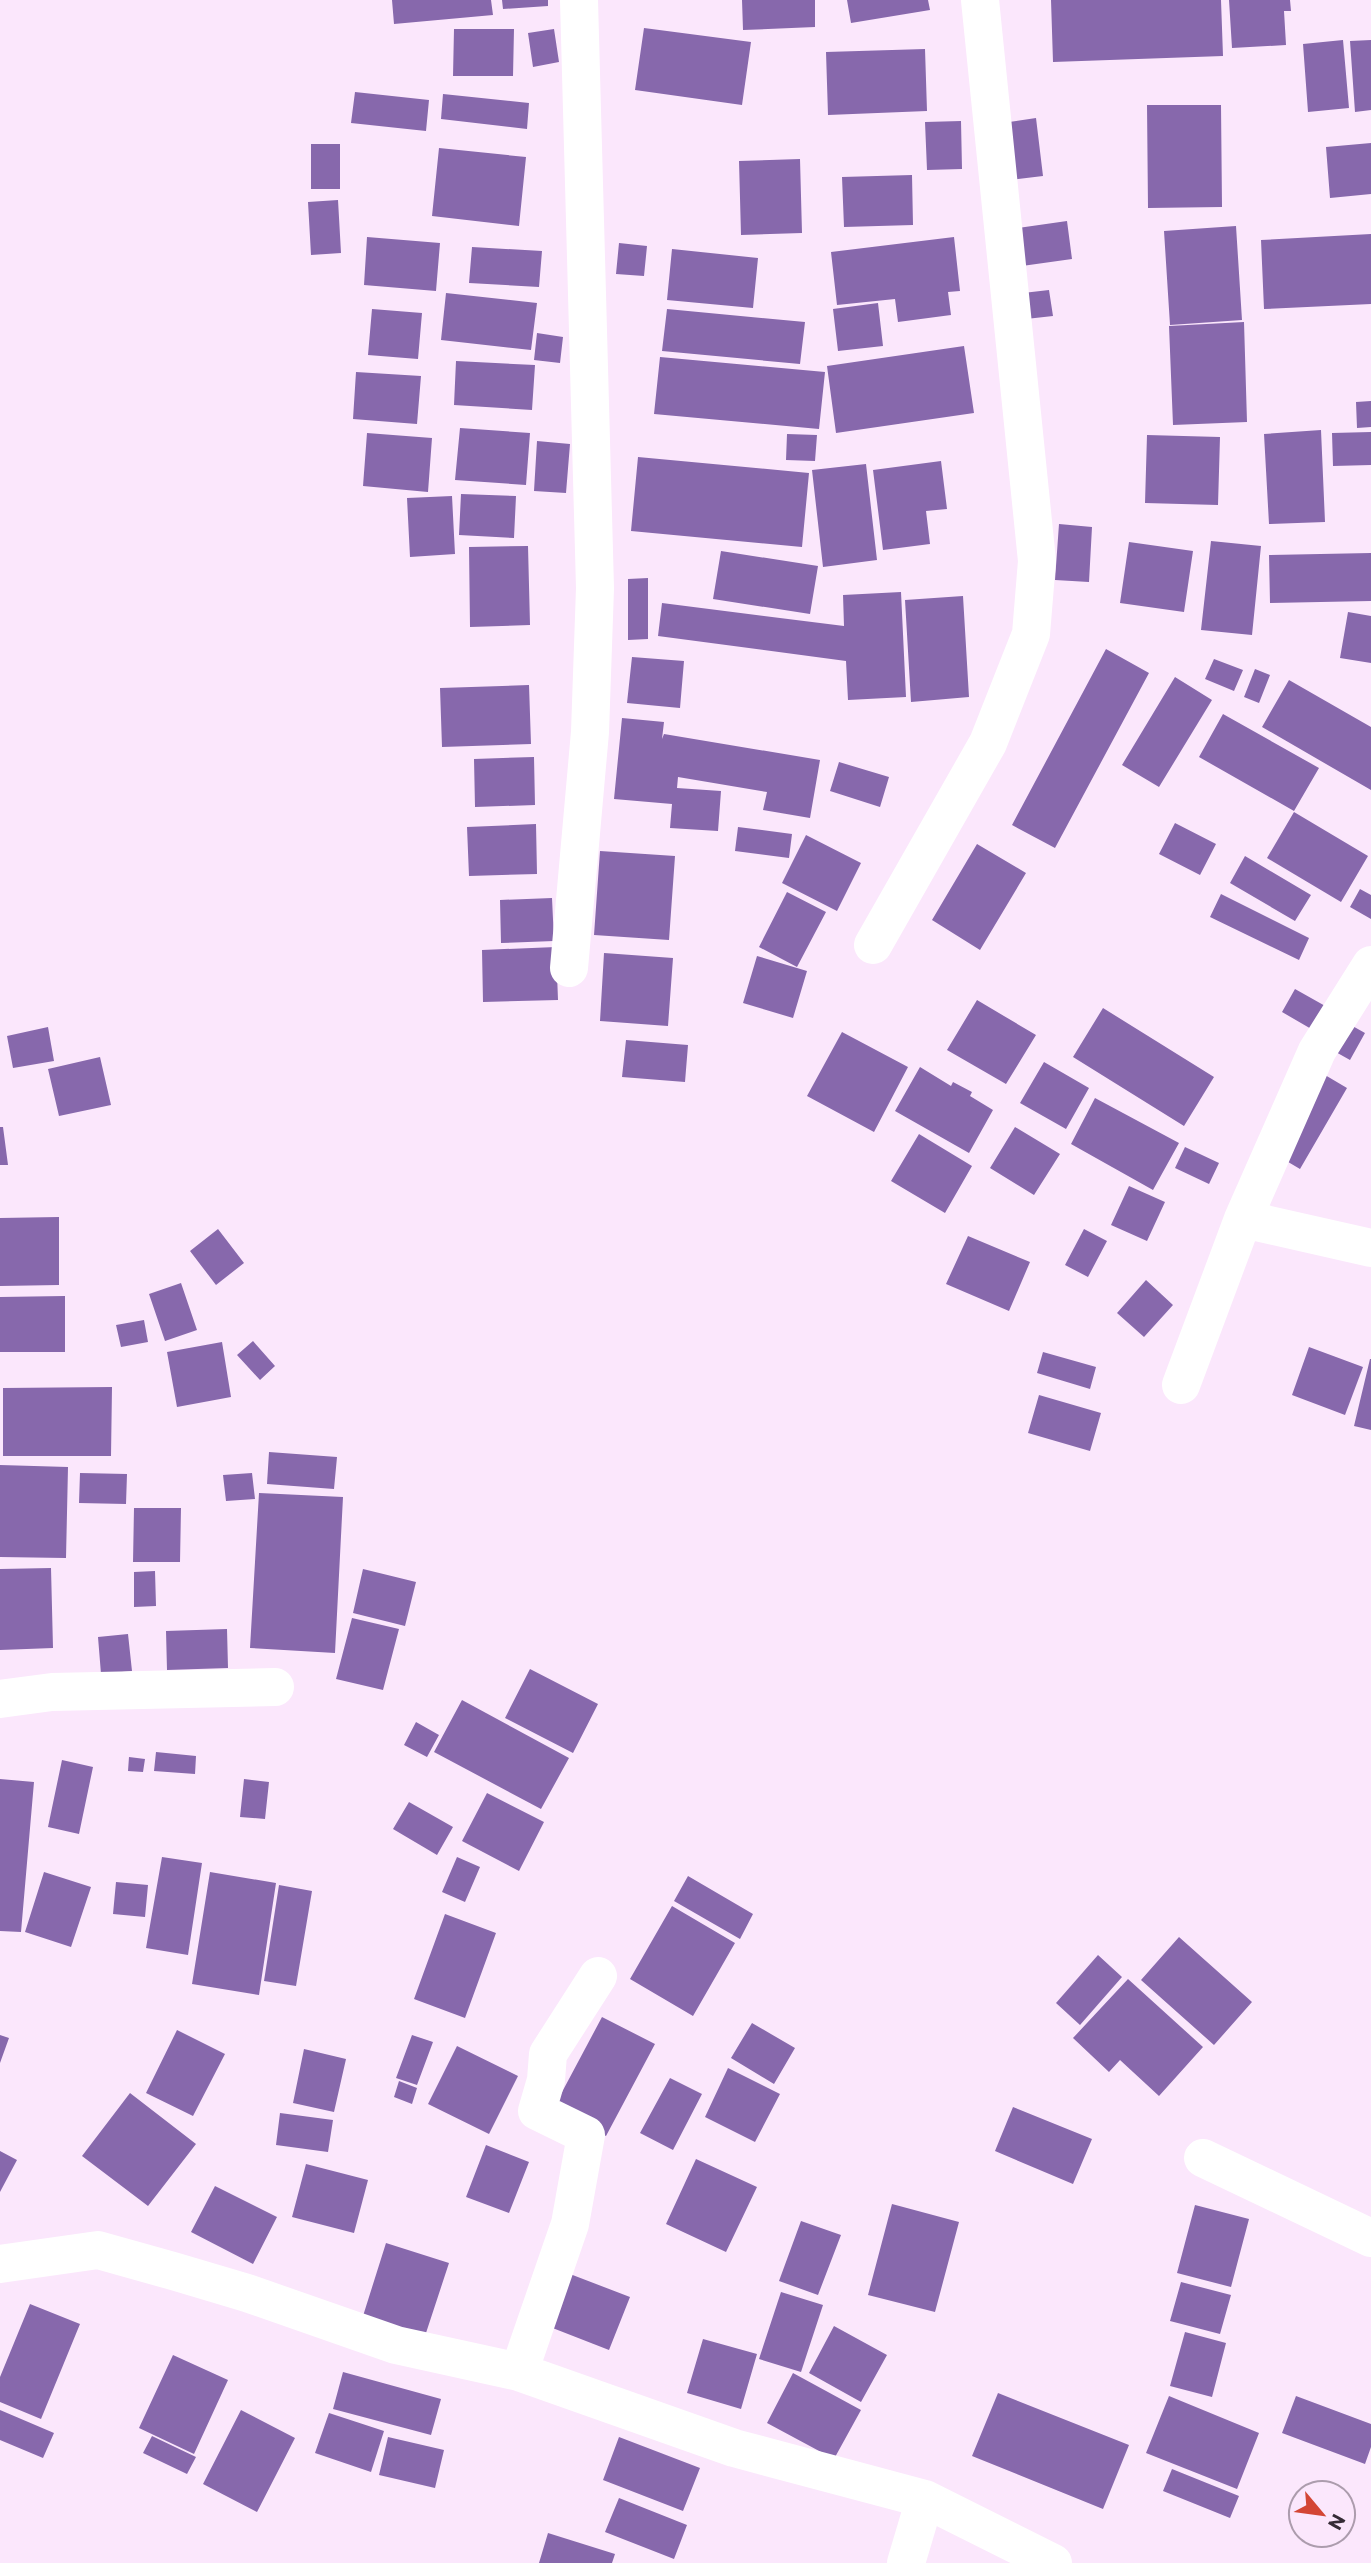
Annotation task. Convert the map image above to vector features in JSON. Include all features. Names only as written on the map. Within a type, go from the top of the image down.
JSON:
[{"type":"street","points":[[569,968],[590,732],[595,588],[579,0]]},
{"type":"street","points":[[873,945],[988,743],[1031,634],[1037,561],[980,0]]},
{"type":"street","points":[[1181,1385],[1243,1219],[1317,1051],[1371,965]]},
{"type":"street","points":[[1243,1219],[1371,1248]]},
{"type":"street","points":[[0,1699],[52,1692],[275,1687]]},
{"type":"street","points":[[519,2372],[570,2224],[586,2135],[537,2110],[546,2080],[548,2054],[598,1976]]},
{"type":"street","points":[[1203,2158],[1371,2238]]},
{"type":"street","points":[[0,2264],[98,2250],[247,2293],[396,2345],[519,2372],[734,2448],[925,2499],[1053,2563]]},
{"type":"street","points":[[906,2563],[925,2499]]},
{"type":"building","points":[[392,0],[491,0],[493,15],[394,24]]},
{"type":"building","points":[[502,0],[548,0],[548,6],[503,9]]},
{"type":"building","points":[[742,0],[815,0],[815,27],[743,30]]},
{"type":"building","points":[[847,0],[928,0],[930,10],[851,23]]},
{"type":"building","points":[[1051,0],[1221,0],[1223,56],[1053,62]]},
{"type":"building","points":[[1229,0],[1290,0],[1291,11],[1284,11],[1286,45],[1232,48]]},
{"type":"building","points":[[644,28],[751,42],[742,105],[635,90]]},
{"type":"building","points":[[454,29],[514,29],[513,76],[453,76]]},
{"type":"building","points":[[554,29],[559,62],[533,67],[528,33]]},
{"type":"building","points":[[1343,40],[1349,108],[1308,112],[1303,44]]},
{"type":"building","points":[[1371,40],[1371,110],[1355,112],[1350,41]]},
{"type":"building","points":[[925,49],[927,111],[828,115],[826,52]]},
{"type":"building","points":[[355,92],[429,100],[426,131],[351,123]]},
{"type":"building","points":[[443,94],[529,103],[527,129],[441,119]]},
{"type":"building","points":[[1147,105],[1221,105],[1222,207],[1148,208]]},
{"type":"building","points":[[1036,118],[1043,176],[1009,180],[1002,123]]},
{"type":"building","points":[[961,121],[962,169],[927,170],[925,122]]},
{"type":"building","points":[[1371,143],[1371,194],[1330,198],[1326,147]]},
{"type":"building","points":[[311,144],[340,144],[340,189],[311,189]]},
{"type":"building","points":[[439,148],[526,157],[519,226],[432,216]]},
{"type":"building","points":[[800,159],[802,233],[741,235],[739,161]]},
{"type":"building","points":[[912,175],[913,225],[844,227],[842,177]]},
{"type":"building","points":[[338,200],[341,253],[311,255],[308,202]]},
{"type":"building","points":[[1067,221],[1072,259],[1022,266],[1018,228]]},
{"type":"building","points":[[1236,226],[1242,320],[1170,325],[1164,231]]},
{"type":"building","points":[[1371,234],[1371,304],[1264,309],[1261,240]]},
{"type":"building","points":[[367,237],[440,243],[436,291],[364,285]]},
{"type":"building","points":[[954,237],[960,291],[948,292],[951,315],[898,322],[895,299],[837,305],[831,252]]},
{"type":"building","points":[[619,243],[647,246],[644,276],[616,274]]},
{"type":"building","points":[[472,247],[542,251],[539,287],[469,283]]},
{"type":"building","points":[[672,249],[758,258],[753,308],[667,300]]},
{"type":"building","points":[[1049,290],[1053,316],[1026,319],[1023,293]]},
{"type":"building","points":[[446,293],[537,303],[531,350],[441,340]]},
{"type":"building","points":[[878,303],[883,346],[838,351],[833,309]]},
{"type":"building","points":[[372,309],[422,313],[418,359],[368,355]]},
{"type":"building","points":[[667,309],[805,322],[800,364],[662,351]]},
{"type":"building","points":[[1244,322],[1247,422],[1173,425],[1169,326]]},
{"type":"building","points":[[537,333],[563,337],[560,363],[534,360]]},
{"type":"building","points":[[964,346],[974,413],[836,433],[827,366]]},
{"type":"building","points":[[660,357],[825,372],[819,429],[654,414]]},
{"type":"building","points":[[456,361],[535,365],[532,410],[454,405]]},
{"type":"building","points":[[356,372],[421,376],[417,424],[353,419]]},
{"type":"building","points":[[1371,401],[1371,427],[1357,428],[1356,402]]},
{"type":"building","points":[[460,428],[530,433],[526,485],[455,480]]},
{"type":"building","points":[[1321,430],[1325,522],[1269,524],[1264,434]]},
{"type":"building","points":[[1371,432],[1371,465],[1333,466],[1332,433]]},
{"type":"building","points":[[367,433],[432,438],[428,492],[363,486]]},
{"type":"building","points":[[787,434],[817,435],[815,461],[786,460]]},
{"type":"building","points":[[1147,435],[1220,437],[1218,505],[1145,503]]},
{"type":"building","points":[[537,441],[570,444],[566,493],[534,491]]},
{"type":"building","points":[[638,457],[809,473],[802,547],[631,531]]},
{"type":"building","points":[[941,461],[947,509],[926,511],[930,544],[883,550],[873,470]]},
{"type":"building","points":[[866,464],[877,560],[823,567],[812,470]]},
{"type":"building","points":[[461,494],[516,496],[514,538],[459,535]]},
{"type":"building","points":[[452,496],[455,554],[410,557],[407,498]]},
{"type":"building","points":[[1059,524],[1092,527],[1089,582],[1055,580]]},
{"type":"building","points":[[1211,541],[1261,546],[1252,635],[1201,630]]},
{"type":"building","points":[[1129,542],[1193,551],[1184,612],[1120,603]]},
{"type":"building","points":[[528,546],[530,625],[470,627],[469,547]]},
{"type":"building","points":[[721,551],[818,566],[810,614],[713,599]]},
{"type":"building","points":[[1371,553],[1371,601],[1270,603],[1269,555]]},
{"type":"building","points":[[648,578],[648,639],[628,640],[628,579]]},
{"type":"building","points":[[901,592],[906,697],[848,700],[846,661],[658,636],[662,603],[844,626],[843,595]]},
{"type":"building","points":[[963,596],[969,697],[911,702],[905,600]]},
{"type":"building","points":[[1348,612],[1371,616],[1371,663],[1340,658]]},
{"type":"building","points":[[1106,649],[1149,673],[1055,848],[1012,825]]},
{"type":"building","points":[[632,657],[684,661],[680,708],[627,703]]},
{"type":"building","points":[[1214,659],[1243,670],[1234,691],[1205,679]]},
{"type":"building","points":[[1255,669],[1270,675],[1259,703],[1244,697]]},
{"type":"building","points":[[1175,677],[1212,700],[1159,787],[1122,765]]},
{"type":"building","points":[[1289,680],[1371,727],[1371,790],[1262,727]]},
{"type":"building","points":[[529,685],[531,744],[442,747],[440,688]]},
{"type":"building","points":[[1223,714],[1319,768],[1294,811],[1199,757]]},
{"type":"building","points":[[622,718],[664,722],[662,739],[664,734],[820,760],[810,818],[763,810],[767,792],[678,777],[677,788],[721,791],[718,831],[670,828],[672,804],[614,799]]},
{"type":"building","points":[[534,757],[535,805],[475,807],[474,759]]},
{"type":"building","points":[[839,762],[889,777],[880,807],[830,791]]},
{"type":"building","points":[[1294,812],[1368,856],[1341,902],[1267,858]]},
{"type":"building","points":[[1175,823],[1216,844],[1200,875],[1159,854]]},
{"type":"building","points":[[536,824],[537,874],[469,876],[467,827]]},
{"type":"building","points":[[738,827],[792,834],[789,858],[735,851]]},
{"type":"building","points":[[806,835],[861,863],[837,911],[782,883]]},
{"type":"building","points":[[977,844],[1026,873],[980,950],[932,920]]},
{"type":"building","points":[[600,851],[675,856],[669,940],[594,935]]},
{"type":"building","points":[[1245,856],[1311,895],[1295,921],[1230,883]]},
{"type":"building","points":[[1360,889],[1371,895],[1371,919],[1350,907]]},
{"type":"building","points":[[787,892],[826,912],[797,967],[759,947]]},
{"type":"building","points":[[1221,894],[1309,938],[1299,960],[1210,917]]},
{"type":"building","points":[[552,898],[554,941],[501,943],[500,900]]},
{"type":"building","points":[[556,947],[558,1000],[483,1002],[482,950]]},
{"type":"building","points":[[604,953],[673,958],[668,1026],[600,1021]]},
{"type":"building","points":[[757,956],[807,971],[793,1018],[743,1003]]},
{"type":"building","points":[[1295,989],[1327,1007],[1313,1030],[1282,1012]]},
{"type":"building","points":[[977,1000],[1036,1035],[1006,1084],[947,1050]]},
{"type":"building","points":[[1103,1008],[1214,1077],[1184,1126],[1073,1057]]},
{"type":"building","points":[[1340,1019],[1365,1033],[1350,1060],[1325,1046]]},
{"type":"building","points":[[48,1027],[54,1061],[13,1068],[7,1036]]},
{"type":"building","points":[[842,1032],[908,1067],[874,1132],[807,1096]]},
{"type":"building","points":[[626,1040],[688,1045],[685,1082],[622,1077]]},
{"type":"building","points":[[100,1057],[111,1105],[59,1116],[48,1069]]},
{"type":"building","points":[[1044,1062],[1089,1088],[1066,1129],[1020,1103]]},
{"type":"building","points":[[920,1067],[951,1086],[953,1082],[972,1092],[970,1096],[993,1110],[969,1153],[895,1111]]},
{"type":"building","points":[[1325,1075],[1347,1088],[1300,1169],[1278,1156]]},
{"type":"building","points":[[1095,1098],[1179,1143],[1153,1190],[1071,1144]]},
{"type":"building","points":[[0,1127],[3,1127],[8,1165],[0,1165]]},
{"type":"building","points":[[1015,1127],[1060,1154],[1034,1195],[990,1168]]},
{"type":"building","points":[[919,1134],[972,1166],[945,1213],[891,1181]]},
{"type":"building","points":[[1185,1147],[1219,1163],[1209,1184],[1175,1168]]},
{"type":"building","points":[[1129,1186],[1165,1202],[1147,1241],[1111,1225]]},
{"type":"building","points":[[59,1217],[59,1285],[0,1286],[0,1218]]},
{"type":"building","points":[[218,1229],[244,1263],[216,1285],[190,1251]]},
{"type":"building","points":[[1084,1229],[1107,1241],[1088,1277],[1065,1265]]},
{"type":"building","points":[[968,1236],[1030,1262],[1009,1311],[946,1284]]},
{"type":"building","points":[[1146,1280],[1173,1305],[1144,1337],[1117,1313]]},
{"type":"building","points":[[181,1283],[197,1330],[165,1341],[149,1294]]},
{"type":"building","points":[[65,1296],[65,1352],[0,1352],[0,1297]]},
{"type":"building","points":[[144,1320],[148,1342],[121,1347],[116,1325]]},
{"type":"building","points":[[253,1341],[275,1366],[260,1380],[237,1355]]},
{"type":"building","points":[[222,1342],[231,1397],[177,1407],[167,1352]]},
{"type":"building","points":[[1309,1347],[1363,1367],[1345,1415],[1292,1395]]},
{"type":"building","points":[[1043,1352],[1096,1367],[1090,1389],[1037,1373]]},
{"type":"building","points":[[1371,1359],[1371,1430],[1354,1426]]},
{"type":"building","points":[[112,1387],[111,1456],[3,1456],[3,1388]]},
{"type":"building","points":[[1039,1395],[1101,1413],[1090,1451],[1028,1433]]},
{"type":"building","points":[[269,1452],[337,1457],[334,1489],[267,1484]]},
{"type":"building","points":[[0,1465],[68,1467],[66,1558],[0,1557]]},
{"type":"building","points":[[80,1473],[127,1474],[126,1504],[79,1503]]},
{"type":"building","points":[[252,1473],[255,1499],[226,1501],[223,1475]]},
{"type":"building","points":[[259,1493],[343,1497],[335,1653],[250,1648]]},
{"type":"building","points":[[134,1508],[181,1508],[180,1562],[133,1562]]},
{"type":"building","points":[[51,1568],[53,1648],[0,1650],[0,1569]]},
{"type":"building","points":[[363,1569],[416,1582],[405,1626],[353,1613]]},
{"type":"building","points":[[155,1571],[156,1606],[134,1607],[134,1572]]},
{"type":"building","points":[[352,1618],[399,1629],[383,1690],[336,1679]]},
{"type":"building","points":[[227,1629],[228,1668],[167,1670],[166,1631]]},
{"type":"building","points":[[128,1634],[132,1671],[101,1674],[98,1637]]},
{"type":"building","points":[[530,1669],[598,1704],[573,1753],[505,1718]]},
{"type":"building","points":[[462,1700],[569,1758],[541,1809],[434,1752]]},
{"type":"building","points":[[416,1722],[439,1735],[427,1757],[404,1745]]},
{"type":"building","points":[[156,1752],[196,1756],[195,1774],[154,1771]]},
{"type":"building","points":[[129,1757],[145,1759],[143,1772],[128,1771]]},
{"type":"building","points":[[62,1760],[93,1767],[79,1834],[48,1827]]},
{"type":"building","points":[[0,1779],[34,1782],[21,1932],[0,1931]]},
{"type":"building","points":[[244,1779],[269,1782],[265,1819],[240,1817]]},
{"type":"building","points":[[487,1793],[544,1822],[519,1871],[462,1841]]},
{"type":"building","points":[[409,1802],[453,1827],[437,1855],[393,1829]]},
{"type":"building","points":[[162,1857],[202,1863],[188,1955],[146,1948]]},
{"type":"building","points":[[457,1857],[480,1867],[465,1902],[442,1892]]},
{"type":"building","points":[[44,1872],[91,1887],[71,1947],[25,1932]]},
{"type":"building","points":[[210,1872],[276,1883],[259,1995],[192,1984]]},
{"type":"building","points":[[688,1876],[753,1914],[740,1939],[674,1901]]},
{"type":"building","points":[[116,1882],[148,1885],[145,1917],[113,1914]]},
{"type":"building","points":[[279,1885],[312,1891],[296,1986],[264,1981]]},
{"type":"building","points":[[672,1906],[735,1943],[693,2016],[630,1979]]},
{"type":"building","points":[[445,1914],[496,1933],[465,2018],[414,1999]]},
{"type":"building","points":[[1179,1937],[1252,2002],[1214,2045],[1141,1980]]},
{"type":"building","points":[[1098,1955],[1122,1977],[1080,2025],[1056,2003]]},
{"type":"building","points":[[1128,1979],[1203,2047],[1159,2096],[1120,2060],[1109,2072],[1073,2038]]},
{"type":"building","points":[[602,2017],[655,2044],[606,2136],[553,2109]]},
{"type":"building","points":[[752,2023],[795,2048],[774,2084],[731,2058]]},
{"type":"building","points":[[177,2030],[225,2054],[193,2116],[146,2093]]},
{"type":"building","points":[[0,2035],[9,2038],[0,2063]]},
{"type":"building","points":[[412,2035],[433,2042],[417,2085],[396,2078]]},
{"type":"building","points":[[457,2046],[518,2076],[489,2134],[428,2104]]},
{"type":"building","points":[[304,2049],[346,2059],[334,2112],[293,2103]]},
{"type":"building","points":[[728,2068],[780,2094],[755,2142],[705,2117]]},
{"type":"building","points":[[670,2078],[702,2094],[673,2150],[640,2133]]},
{"type":"building","points":[[399,2081],[417,2088],[412,2104],[394,2097]]},
{"type":"building","points":[[130,2093],[196,2144],[148,2206],[82,2156]]},
{"type":"building","points":[[1013,2107],[1092,2139],[1073,2184],[995,2151]]},
{"type":"building","points":[[280,2113],[333,2120],[328,2152],[276,2145]]},
{"type":"building","points":[[486,2145],[529,2162],[509,2213],[466,2197]]},
{"type":"building","points":[[0,2151],[17,2160],[0,2192]]},
{"type":"building","points":[[696,2159],[757,2187],[726,2252],[666,2224]]},
{"type":"building","points":[[306,2164],[368,2180],[354,2233],[292,2217]]},
{"type":"building","points":[[215,2186],[277,2217],[253,2264],[191,2232]]},
{"type":"building","points":[[892,2204],[959,2222],[935,2312],[868,2295]]},
{"type":"building","points":[[1195,2205],[1249,2219],[1231,2287],[1177,2273]]},
{"type":"building","points":[[801,2221],[841,2235],[818,2295],[779,2281]]},
{"type":"building","points":[[386,2243],[449,2263],[425,2336],[363,2316]]},
{"type":"building","points":[[570,2274],[630,2297],[609,2350],[550,2327]]},
{"type":"building","points":[[1181,2282],[1231,2295],[1220,2334],[1170,2321]]},
{"type":"building","points":[[781,2292],[823,2305],[801,2372],[759,2359]]},
{"type":"building","points":[[30,2304],[80,2324],[41,2419],[0,2402],[0,2377]]},
{"type":"building","points":[[834,2326],[887,2355],[861,2402],[809,2373]]},
{"type":"building","points":[[1185,2332],[1226,2343],[1212,2397],[1170,2386]]},
{"type":"building","points":[[703,2339],[757,2354],[741,2409],[687,2393]]},
{"type":"building","points":[[173,2355],[228,2380],[194,2454],[139,2428]]},
{"type":"building","points":[[343,2372],[441,2399],[431,2435],[333,2409]]},
{"type":"building","points":[[793,2373],[861,2410],[834,2459],[767,2423]]},
{"type":"building","points":[[998,2393],[1129,2445],[1103,2509],[972,2456]]},
{"type":"building","points":[[1169,2396],[1259,2433],[1237,2489],[1146,2453]]},
{"type":"building","points":[[1296,2396],[1371,2424],[1371,2447],[1365,2464],[1282,2433]]},
{"type":"building","points":[[0,2410],[54,2433],[43,2458],[0,2440]]},
{"type":"building","points":[[241,2410],[295,2438],[257,2512],[203,2484]]},
{"type":"building","points":[[329,2413],[384,2431],[371,2472],[315,2453]]},
{"type":"building","points":[[152,2436],[196,2457],[187,2474],[143,2453]]},
{"type":"building","points":[[388,2437],[444,2450],[435,2488],[379,2475]]},
{"type":"building","points":[[619,2437],[700,2468],[683,2511],[603,2480]]},
{"type":"building","points":[[1172,2469],[1239,2496],[1230,2518],[1163,2491]]},
{"type":"building","points":[[619,2498],[687,2525],[674,2559],[605,2532]]},
{"type":"building","points":[[548,2533],[615,2554],[612,2563],[539,2563]]}]
